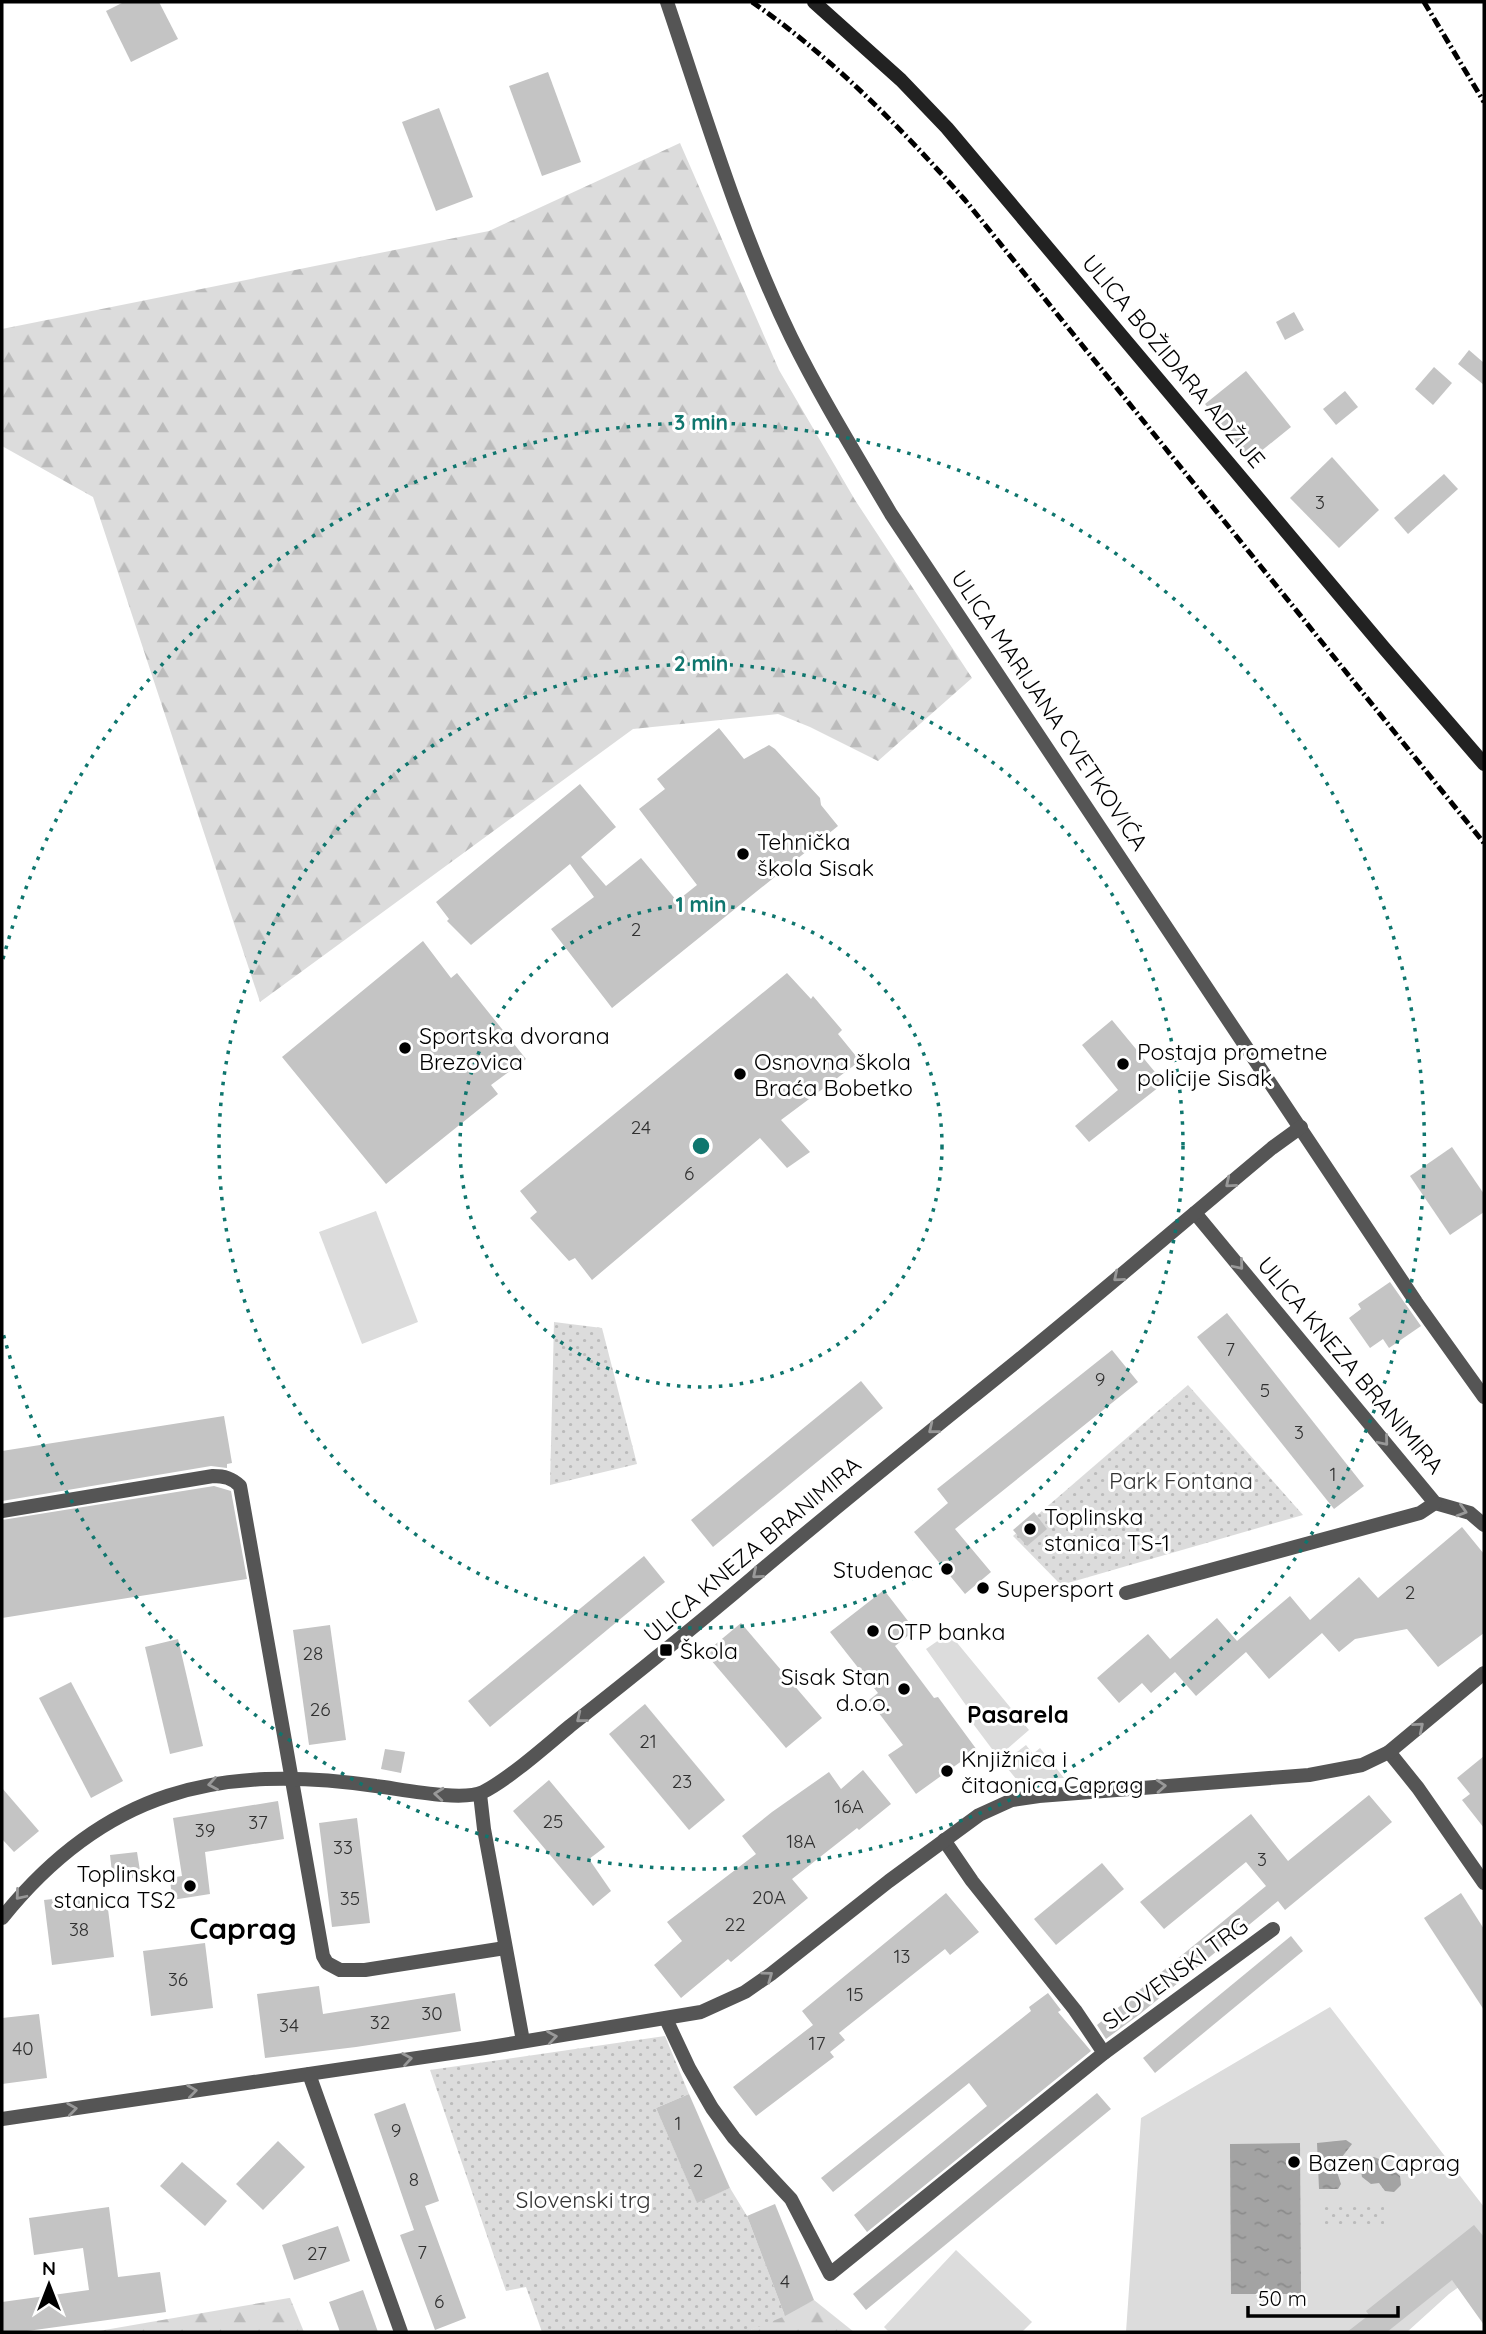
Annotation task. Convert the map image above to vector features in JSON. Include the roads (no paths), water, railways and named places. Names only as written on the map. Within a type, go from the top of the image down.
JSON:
[{"type":"main road","name":"ULICA BOŽIDARA ADŽIJE","points":[[814,2],[901,80],[947,128],[1484,764]]},
{"type":"street","name":"ULICA MARIJANA CVETKOVIĆA","points":[[667,2],[745,228],[791,337],[828,408],[891,514],[1409,1291],[1484,1397]]},
{"type":"street","name":"ULICA KNEZA BRANIMIRA","points":[[480,1794],[545,1746],[712,1613],[1272,1148],[1301,1127]]},
{"type":"street","name":"ULICA KNEZA BRANIMIRA","points":[[1195,1213],[1435,1503],[1471,1513],[1484,1525]]},
{"type":"street","points":[[2,1511],[213,1476],[227,1477],[237,1483],[240,1486],[323,1956],[327,1963],[340,1970],[365,1970],[505,1948]]},
{"type":"street","points":[[1126,1593],[1420,1513],[1435,1503]]},
{"type":"street","points":[[2,2119],[701,2012],[745,1992],[944,1840],[979,1815],[1012,1800],[1080,1792],[1309,1775],[1362,1765],[1389,1752],[1484,1673]]},
{"type":"street","points":[[1389,1752],[1418,1788],[1484,1883]]},
{"type":"street","points":[[2,1918],[31,1884],[75,1844],[102,1825],[141,1805],[174,1793],[252,1778],[292,1778],[332,1779],[434,1793],[480,1794],[523,2041]]},
{"type":"street","name":"SLOVENSKI TRG","points":[[944,1840],[972,1881],[1075,2010],[1104,2053]]},
{"type":"street","name":"SLOVENSKI TRG","points":[[666,2019],[712,2108],[734,2138],[791,2199],[830,2274],[1104,2053],[1273,1929]]},
{"type":"street","points":[[309,2074],[401,2332]]},
{"type":"water","points":[[1346,2140],[1352,2144],[1335,2166],[1341,2184],[1338,2189],[1319,2189],[1317,2143]]},
{"type":"water","points":[[1300,2143],[1301,2294],[1231,2294],[1230,2144]]},
{"type":"water","points":[[1368,2158],[1384,2161],[1388,2170],[1393,2170],[1400,2176],[1401,2185],[1394,2192],[1385,2191],[1379,2183],[1371,2184],[1362,2177],[1360,2166]]},
{"type":"railway","points":[[752,2],[810,46],[865,95],[965,200],[1484,843]]},
{"type":"railway","points":[[1424,2],[1484,102]]},
{"type":"place","name":"Tehnička škola Sisak","points":[[743,854]]},
{"type":"place","name":"Sportska dvorana Brezovica","points":[[405,1048]]},
{"type":"place","name":"Postaja prometne policije Sisak","points":[[1123,1064]]},
{"type":"place","name":"Osnovna škola Braća Bobetko","points":[[740,1074]]},
{"type":"place","name":"Toplinska stanica TS-1","points":[[1030,1529]]},
{"type":"place","name":"Studenac","points":[[947,1569]]},
{"type":"place","name":"Supersport","points":[[983,1588]]},
{"type":"place","name":"OTP banka","points":[[873,1631]]},
{"type":"place","name":"Škola","points":[[666,1650]]},
{"type":"place","name":"Sisak Stan d.o.o.","points":[[904,1689]]},
{"type":"place","name":"Knjižnica i čitaonica Caprag","points":[[947,1771]]},
{"type":"place","name":"Toplinska stanica TS2","points":[[190,1886]]},
{"type":"place","name":"Bazen Caprag","points":[[1294,2162]]},
{"type":"district","name":"Pasarela","points":[[1018,1714]]},
{"type":"district","name":"Caprag","points":[[243,1928]]},
{"type":"park label","name":"Park Fontana","points":[[1181,1480]]},
{"type":"park label","name":"Slovenski trg","points":[[583,2199]]}]
